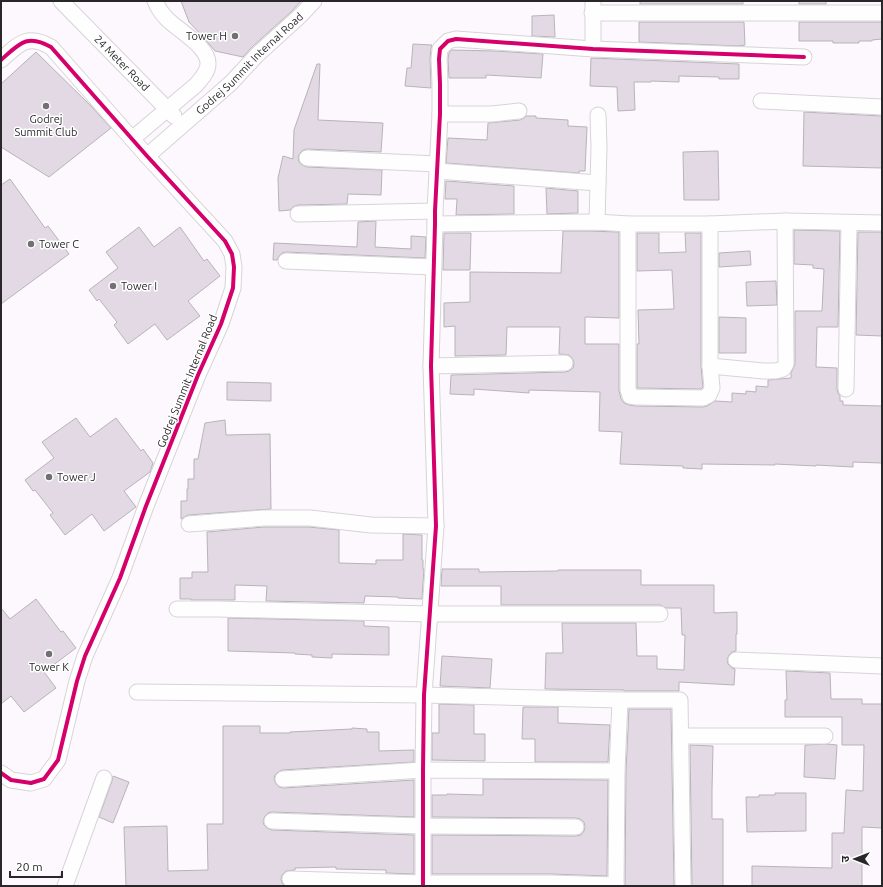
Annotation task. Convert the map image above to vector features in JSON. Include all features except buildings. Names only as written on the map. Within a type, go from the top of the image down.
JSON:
[{"type":"street","name":"24 Meter Road","points":[[61,1],[168,109],[182,126]]},
{"type":"street","name":"Godrej Summit Internal Road","points":[[132,139],[200,80],[204,76],[208,64],[206,55],[197,43],[168,19],[158,8],[155,1]]},
{"type":"street","name":"Godrej Summit Internal Road","points":[[147,156],[231,83],[257,55],[301,15],[314,1]]},
{"type":"street","points":[[593,49],[593,7],[882,13]]},
{"type":"street","points":[[423,884],[424,695],[436,526],[431,366],[433,267],[440,114],[440,49],[448,41],[456,39],[593,49],[804,57]]},
{"type":"street","name":"Godrej Summit Internal Road","points":[[1,60],[21,43],[28,41],[44,43],[51,48],[225,241],[232,254],[234,267],[233,288],[221,324],[198,375],[146,506],[120,578],[85,656],[77,680],[58,760],[44,779],[31,783],[11,780],[1,773]]},
{"type":"street","points":[[761,101],[882,107]]},
{"type":"street","points":[[440,114],[492,114],[519,111]]},
{"type":"street","points":[[597,222],[599,147],[598,115]]},
{"type":"street","points":[[307,158],[437,167],[598,184]]},
{"type":"street","points":[[298,214],[628,224],[710,224],[785,221],[882,224]]},
{"type":"street","points":[[710,366],[775,370],[783,369],[786,364],[785,221]]},
{"type":"street","points":[[846,389],[849,222]]},
{"type":"street","points":[[628,224],[628,390],[630,396],[703,398],[709,395],[712,388],[710,366],[710,224]]},
{"type":"street","points":[[286,261],[433,267]]},
{"type":"street","points":[[431,366],[565,363]]},
{"type":"street","points":[[189,524],[264,518],[310,518],[371,525],[436,526]]},
{"type":"street","points":[[177,609],[430,614],[660,614]]},
{"type":"street","points":[[736,660],[882,666]]},
{"type":"street","points":[[137,692],[424,695],[680,700],[683,886]]},
{"type":"street","points":[[290,879],[423,884],[551,883],[616,885],[617,771],[620,700]]},
{"type":"street","points":[[681,736],[825,736]]},
{"type":"street","points":[[283,779],[423,770],[617,771]]},
{"type":"street","points":[[66,886],[104,778]]},
{"type":"street","points":[[272,821],[423,826],[576,828]]},
{"type":"cycle path","points":[[423,886],[424,695],[436,526],[431,366],[435,211],[440,114],[440,49],[448,41],[456,39],[593,49],[804,57]]},
{"type":"cycle path","points":[[1,60],[18,45],[24,42],[36,41],[51,47],[147,156],[225,241],[232,254],[234,267],[233,288],[221,324],[198,375],[146,506],[120,578],[85,656],[77,681],[58,760],[44,779],[31,783],[11,780],[1,773]]},
{"type":"place","name":"Tower H","points":[[235,36]]},
{"type":"place","name":"Godrej Summit Club","points":[[46,106]]},
{"type":"place","name":"Tower C","points":[[31,244]]},
{"type":"place","name":"Tower I","points":[[113,286]]},
{"type":"place","name":"Tower J","points":[[49,477]]},
{"type":"place","name":"Tower K","points":[[49,654]]}]
